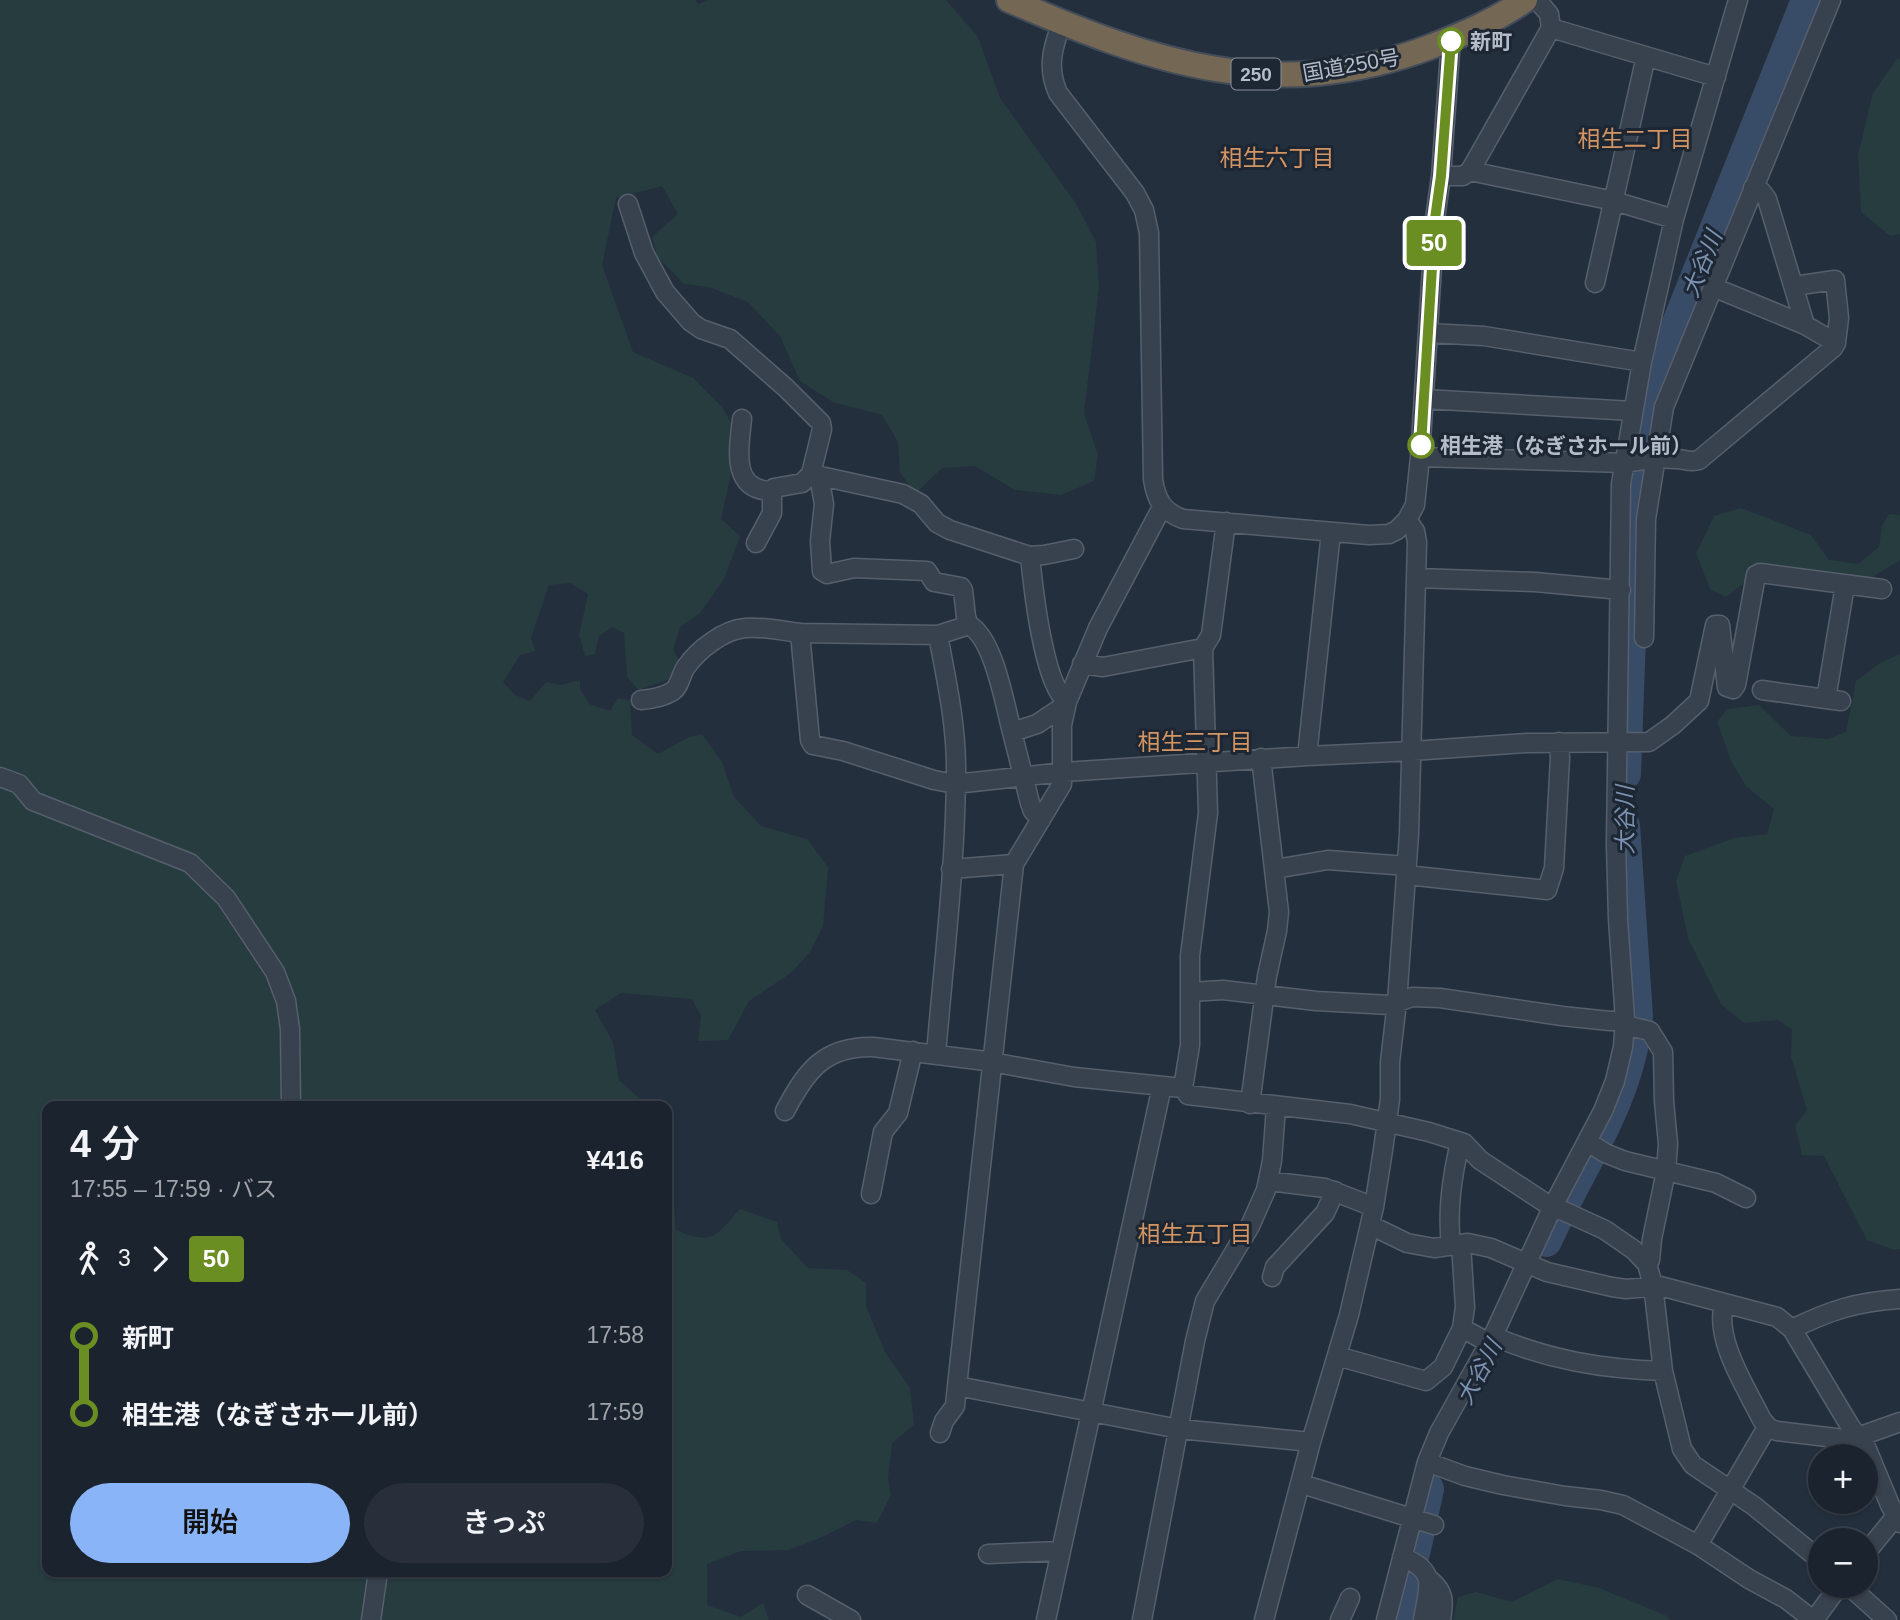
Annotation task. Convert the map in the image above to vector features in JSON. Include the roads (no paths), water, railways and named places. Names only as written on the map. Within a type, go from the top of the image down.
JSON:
[{"type":"highway","name":"国道250号","points":[[1009,0],[1062,23],[1184,63],[1236,72],[1275,75],[1319,74],[1372,65],[1451,39],[1492,20],[1525,0]]},
{"type":"street","points":[[1441,176],[1462,176],[1470,171],[1551,28],[1549,14],[1537,0]]},
{"type":"street","points":[[1644,638],[1646,519],[1633,411],[1674,219],[1738,0]]},
{"type":"street","points":[[1423,1620],[1412,1517],[1433,1465],[1439,1433],[1497,1340],[1595,1146],[1603,1111],[1632,1025],[1618,919],[1621,484],[1639,461],[1664,407],[1831,0]]},
{"type":"street","points":[[1062,23],[1053,46],[1051,78],[1058,93],[1135,192],[1144,210],[1149,233],[1153,479],[1157,499],[1170,514],[1184,519],[1331,532],[1389,534],[1408,520],[1415,505],[1451,39]]},
{"type":"street","points":[[1551,28],[1716,77]]},
{"type":"street","points":[[1595,283],[1646,56]]},
{"type":"street","points":[[1470,171],[1614,201],[1674,219]]},
{"type":"street","points":[[1753,188],[1761,191],[1766,200],[1805,324]]},
{"type":"street","points":[[628,204],[645,253],[665,292],[691,322],[730,339],[786,388],[821,424],[815,475],[824,504],[820,541],[822,571],[827,574],[854,568],[927,571],[934,582],[961,587],[966,617],[990,652],[1033,811],[1041,820]]},
{"type":"street","points":[[1420,457],[1699,460],[1836,343],[1839,318],[1835,280],[1794,286]]},
{"type":"street","points":[[1713,287],[1805,324],[1836,343]]},
{"type":"street","points":[[1429,333],[1484,337],[1642,362]]},
{"type":"street","points":[[1424,399],[1633,411]]},
{"type":"street","points":[[742,419],[738,460],[750,486],[759,491],[772,491],[781,485],[802,482],[815,475],[876,486],[903,494],[921,504],[937,523],[950,530],[1030,556],[1074,549]]},
{"type":"street","points":[[756,543],[772,513],[772,491]]},
{"type":"street","points":[[940,1433],[944,1421],[955,1406],[1014,864],[1062,784],[1062,725],[1065,706],[1082,664],[1162,507]]},
{"type":"street","points":[[1264,1620],[1311,1442],[1337,1356],[1372,1216],[1390,1099],[1390,1062],[1407,870],[1418,578],[1417,542],[1415,531],[1408,520]]},
{"type":"street","points":[[1226,522],[1211,635],[1203,648],[1208,813],[1189,956],[1190,1045],[1183,1088],[1188,1095],[1350,1114],[1386,1121],[1460,1142],[1480,1160],[1562,1210],[1605,1230],[1634,1250],[1647,1265],[1653,1285],[1663,1371],[1682,1449],[1693,1465],[1754,1507],[1808,1550]]},
{"type":"street","points":[[1307,755],[1331,532]]},
{"type":"street","points":[[1030,556],[1033,589],[1048,666],[1065,706]]},
{"type":"street","points":[[800,633],[810,740],[813,745],[843,751],[955,784],[1064,772],[1307,755],[1559,742],[1649,742],[1699,701],[1715,625],[1720,625],[1727,687],[1733,689],[1736,685],[1756,575],[1774,573],[1882,589]]},
{"type":"street","points":[[1418,578],[1535,582],[1621,590]]},
{"type":"street","points":[[1762,690],[1834,700],[1845,585]]},
{"type":"street","points":[[641,700],[654,699],[672,692],[677,688],[684,670],[694,657],[727,634],[744,628],[800,633],[938,635],[970,625]]},
{"type":"street","points":[[936,1054],[951,869],[956,766],[950,699],[938,635]]},
{"type":"street","points":[[1082,664],[1103,667],[1203,648]]},
{"type":"street","points":[[1012,732],[1037,724],[1065,706]]},
{"type":"street","points":[[1275,869],[1328,860],[1547,890],[1554,868],[1559,742]]},
{"type":"street","points":[[1250,1104],[1279,912],[1261,758]]},
{"type":"street","points":[[0,777],[19,784],[33,800],[190,863],[226,898],[275,972],[286,1001],[290,1028],[291,1101]]},
{"type":"street","points":[[951,869],[1014,864]]},
{"type":"street","points":[[1190,992],[1223,990],[1316,1001],[1390,1005],[1412,997],[1440,998],[1632,1025],[1657,1038],[1663,1052],[1668,1144],[1666,1171],[1647,1265]]},
{"type":"street","points":[[785,1111],[817,1063],[862,1046],[936,1054],[1074,1077],[1183,1088]]},
{"type":"street","points":[[871,1194],[883,1132],[898,1113],[913,1051]]},
{"type":"street","points":[[1046,1620],[1162,1086]]},
{"type":"street","points":[[1142,1620],[1205,1301],[1250,1226],[1268,1181],[1276,1107]]},
{"type":"street","points":[[1337,1356],[1426,1381],[1443,1367],[1462,1328],[1465,1307],[1449,1206],[1451,1180],[1460,1142]]},
{"type":"street","points":[[1595,1146],[1625,1161],[1716,1183],[1746,1198]]},
{"type":"street","points":[[1268,1181],[1335,1191],[1407,1243],[1433,1248],[1456,1245],[1491,1248],[1536,1267],[1612,1287],[1626,1289],[1653,1285],[1777,1317],[1792,1329],[1857,1437],[1866,1447],[1899,1517],[1878,1540]]},
{"type":"street","points":[[1272,1277],[1275,1267],[1325,1213],[1335,1191]]},
{"type":"street","points":[[1792,1329],[1828,1311],[1864,1301],[1900,1298]]},
{"type":"street","points":[[1724,1303],[1721,1328],[1726,1344],[1762,1420],[1769,1428],[1844,1439],[1900,1422]]},
{"type":"street","points":[[1462,1328],[1587,1365],[1616,1370],[1663,1371]]},
{"type":"street","points":[[957,1386],[1179,1429],[1311,1442]]},
{"type":"street","points":[[1698,1545],[1769,1428]]},
{"type":"street","points":[[1433,1465],[1503,1486],[1623,1505],[1698,1545],[1749,1579],[1786,1599],[1813,1620],[1830,1598]]},
{"type":"street","points":[[1302,1484],[1434,1525]]},
{"type":"street","points":[[988,1554],[1061,1551]]},
{"type":"street","points":[[1386,1620],[1416,1567]]},
{"type":"street","points":[[1416,1567],[1438,1586],[1444,1598],[1441,1620]]},
{"type":"street","points":[[371,1620],[377,1577]]},
{"type":"street","points":[[807,1595],[851,1620]]},
{"type":"street","points":[[1340,1620],[1350,1598]]},
{"type":"street","points":[[1862,1598],[1887,1620]]},
{"type":"waterway","name":"大谷川","points":[[1625,774],[1636,470],[1664,358],[1807,0]]},
{"type":"waterway","name":"大谷川","points":[[1546,1241],[1602,1132],[1625,1076],[1632,1046],[1637,1016],[1624,826]]},
{"type":"waterway","name":"大谷川","points":[[1396,1620],[1428,1489]]},
{"type":"place","name":"新町","points":[[1451,41]]},
{"type":"place","name":"相生港（なぎさホール前）","points":[[1421,445]]},
{"type":"district","name":"相生二丁目","points":[[1635,139]]},
{"type":"district","name":"相生六丁目","points":[[1277,158]]},
{"type":"district","name":"相生三丁目","points":[[1195,742]]},
{"type":"district","name":"相生五丁目","points":[[1195,1234]]}]
